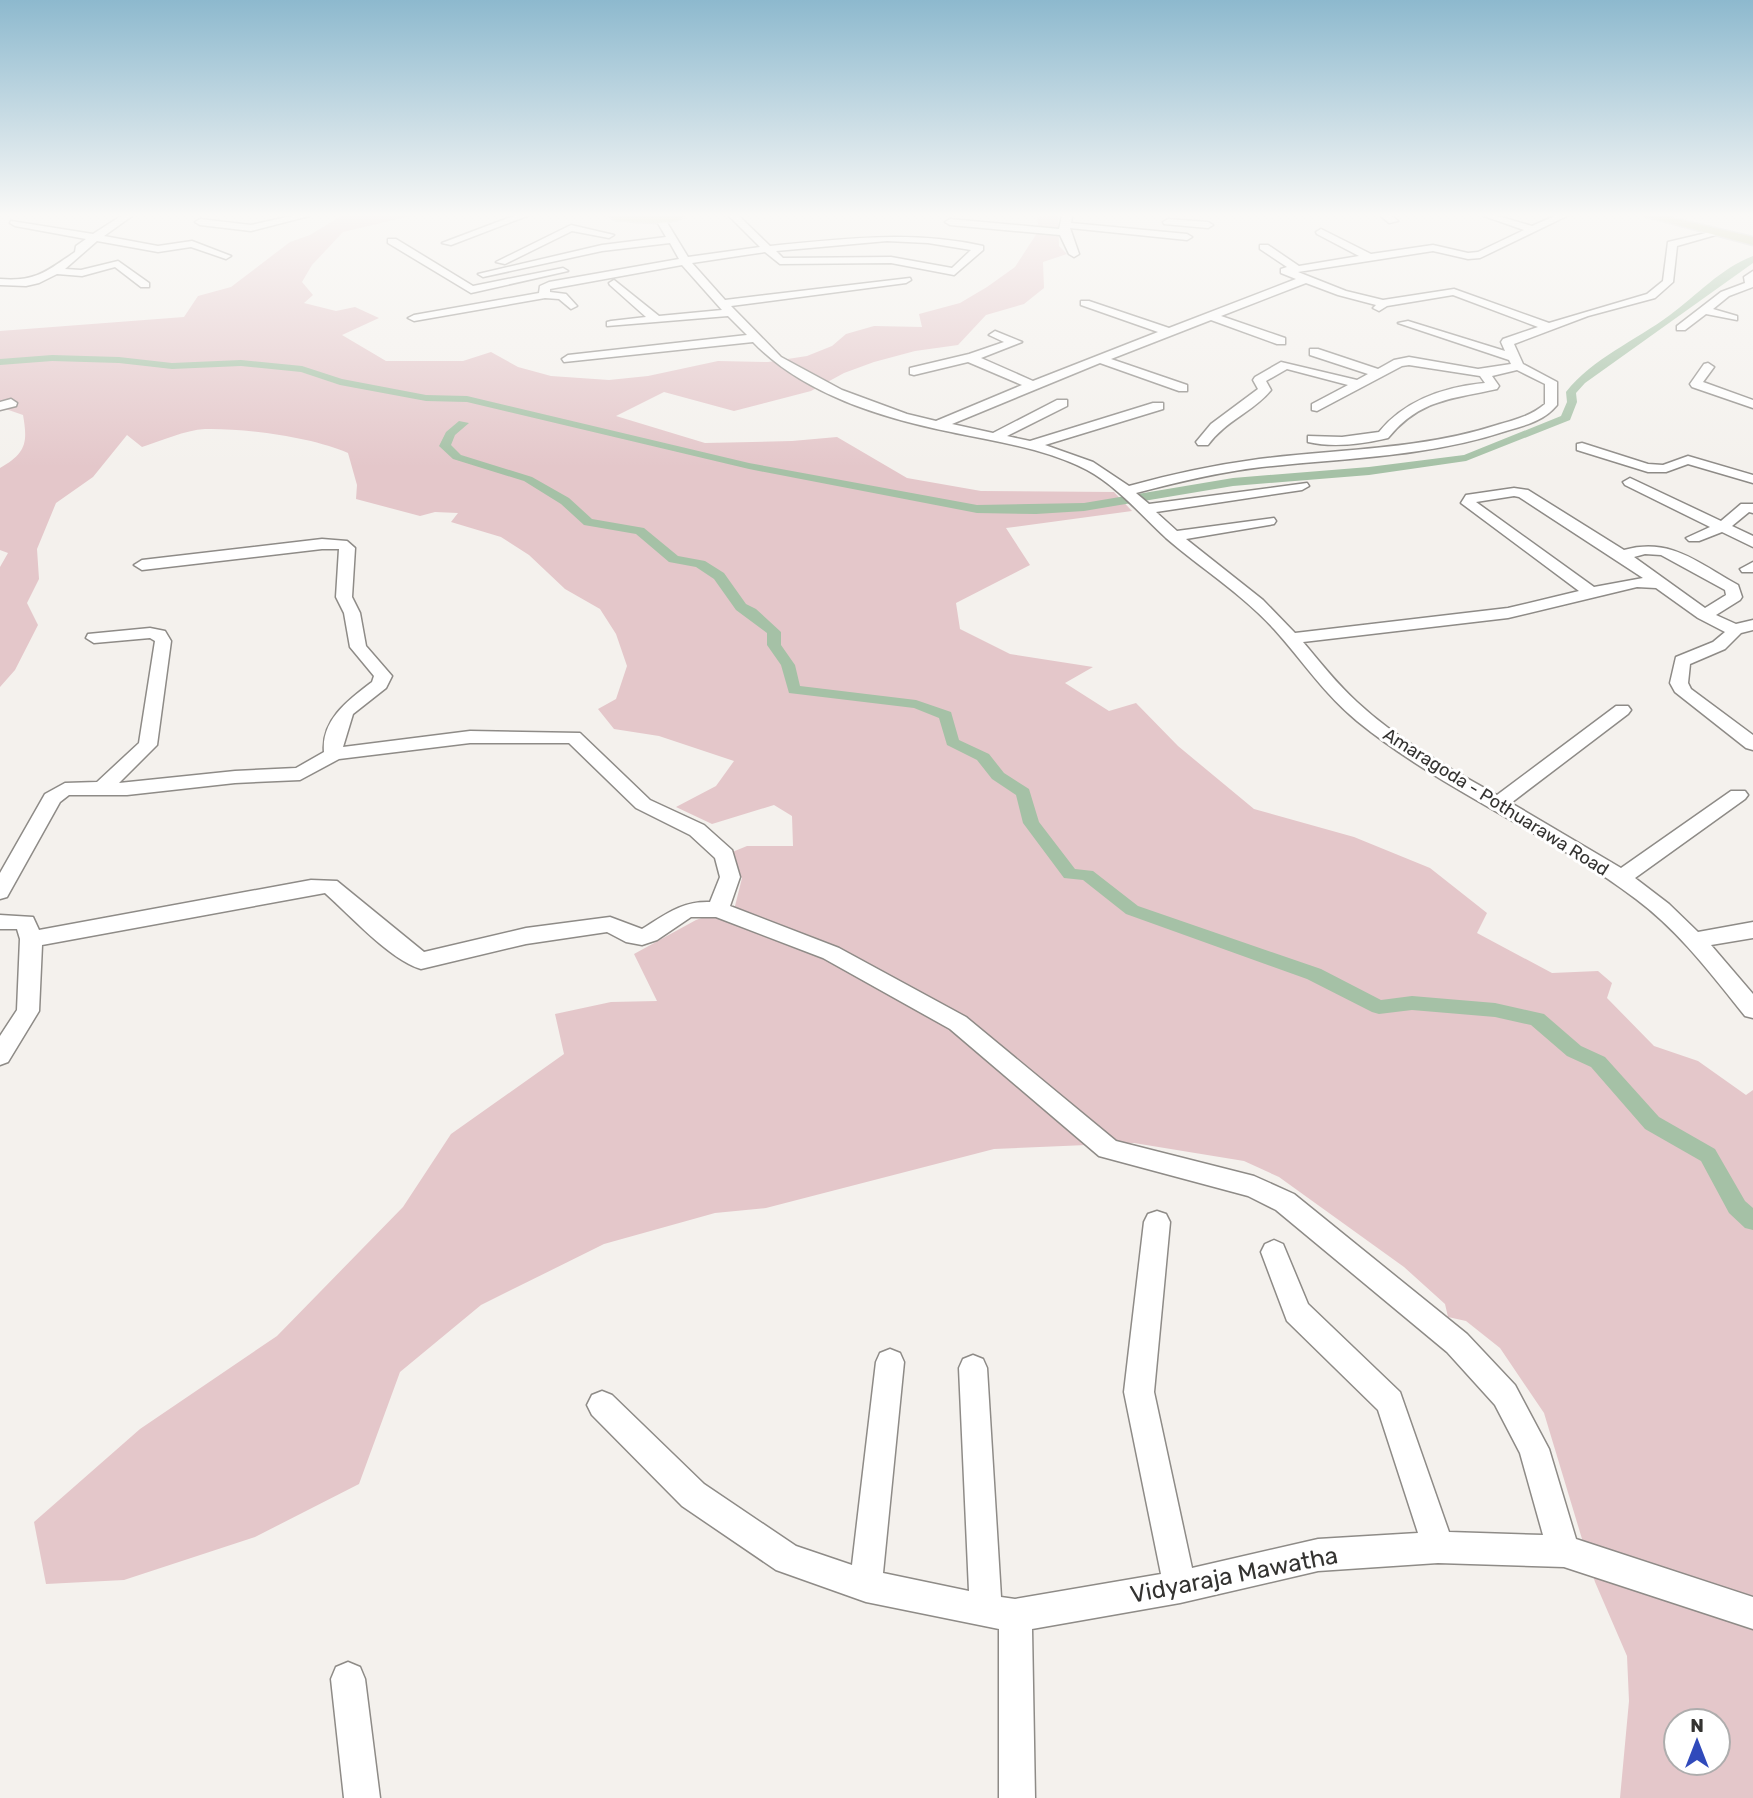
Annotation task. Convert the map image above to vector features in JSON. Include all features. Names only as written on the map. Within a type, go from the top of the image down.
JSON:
[{"type":"street","points":[[414,318],[502,307],[526,300]]},
{"type":"street","points":[[540,300],[543,309]]},
{"type":"street","points":[[566,300],[571,306]]},
{"type":"street","points":[[633,300],[656,320]]},
{"type":"street","name":"Amaragoda - Pothuarawa Road","points":[[720,300],[776,360],[858,400],[902,417],[1030,446],[1088,465],[1111,478],[1174,536],[1266,611],[1292,638],[1329,685],[1360,715],[1402,747],[1496,805],[1554,836],[1647,897],[1695,940],[1753,1010]]},
{"type":"street","points":[[611,324],[656,320],[780,300]]},
{"type":"street","points":[[939,425],[1033,385],[1255,300]]},
{"type":"street","points":[[1363,300],[1381,306],[1413,300]]},
{"type":"street","points":[[1475,300],[1549,327]]},
{"type":"street","points":[[1515,361],[1507,342],[1638,300]]},
{"type":"street","points":[[1681,328],[1716,300]]},
{"type":"street","points":[[1085,303],[1171,333]]},
{"type":"street","points":[[1703,310],[1733,318]]},
{"type":"street","points":[[1214,317],[1281,341]]},
{"type":"street","points":[[1135,499],[1190,474],[1261,463],[1381,453],[1468,439],[1539,416],[1551,405],[1551,382],[1515,361],[1404,323]]},
{"type":"street","points":[[914,371],[970,358],[1016,342],[995,335]]},
{"type":"street","points":[[568,359],[755,338]]},
{"type":"street","points":[[1314,352],[1377,373]]},
{"type":"street","points":[[970,358],[1033,385]]},
{"type":"street","points":[[1103,360],[1183,388]]},
{"type":"street","points":[[1317,407],[1398,363],[1409,361],[1483,372],[1505,371],[1515,361]]},
{"type":"street","points":[[1203,442],[1209,431],[1257,398],[1265,390],[1259,380],[1280,366],[1294,366],[1357,384]]},
{"type":"street","points":[[1708,367],[1696,384],[1753,404]]},
{"type":"street","points":[[1313,439],[1342,441],[1383,435],[1394,419],[1403,412],[1462,388],[1493,386],[1483,372]]},
{"type":"street","points":[[994,437],[1062,403]]},
{"type":"street","points":[[1030,446],[1060,433],[1114,421],[1158,406]]},
{"type":"street","points":[[1582,447],[1656,469],[1669,468],[1681,460],[1688,460],[1753,480]]},
{"type":"street","points":[[1630,482],[1753,542]]},
{"type":"street","points":[[1135,499],[1302,486]]},
{"type":"street","points":[[1592,594],[1472,507],[1468,503],[1471,498],[1523,493],[1622,555],[1704,615],[1734,630],[1753,625]]},
{"type":"street","points":[[1650,513],[1677,505]]},
{"type":"street","points":[[1694,538],[1722,527],[1746,507],[1753,509]]},
{"type":"street","points":[[1174,536],[1269,521]]},
{"type":"street","points":[[142,565],[322,544],[342,544],[347,548],[344,597],[352,613],[358,647],[383,677],[380,684],[345,712],[332,746],[334,754]]},
{"type":"street","points":[[1622,555],[1645,549],[1665,551],[1732,588],[1734,597],[1704,615]]},
{"type":"street","points":[[1292,638],[1508,613],[1637,582],[1658,583]]},
{"type":"street","points":[[1734,630],[1732,636],[1723,644],[1682,661],[1679,683],[1684,692],[1753,744]]},
{"type":"street","points":[[94,638],[150,633],[159,635],[163,641],[148,746],[102,788]]},
{"type":"street","points":[[1496,805],[1622,710]]},
{"type":"street","points":[[0,892],[52,798],[65,789],[127,789],[235,777],[300,774],[334,754],[470,737],[573,737],[643,804],[697,830],[725,855],[730,877],[718,910]]},
{"type":"street","points":[[1620,878],[1738,795]]},
{"type":"street","points":[[31,939],[330,886],[397,944],[421,961],[526,936],[610,923],[630,937],[643,938],[687,911],[718,910],[831,953],[958,1023],[1108,1150],[1254,1187],[1285,1202],[1457,1343],[1505,1395],[1534,1449],[1564,1551]]},
{"type":"street","points":[[0,922],[25,922],[31,939],[28,1011],[0,1056]]},
{"type":"street","points":[[1695,940],[1753,930]]},
{"type":"street","points":[[1157,1222],[1139,1392],[1180,1587]]},
{"type":"street","points":[[1274,1252],[1297,1312],[1391,1402],[1438,1547]]},
{"type":"street","points":[[866,1586],[890,1362]]},
{"type":"street","points":[[974,1368],[1017,1798]]},
{"type":"street","points":[[602,1405],[693,1495],[787,1559],[866,1586],[1000,1613]]},
{"type":"street","name":"Vidyaraja Mawatha","points":[[1000,1613],[1180,1587],[1318,1555],[1438,1547],[1564,1551],[1753,1613]]},
{"type":"street","points":[[348,1679],[362,1798]]},
{"type":"shaded area","points":[[195,300],[307,300],[304,303],[336,311],[355,307],[379,318],[342,335],[386,361],[463,361],[491,352],[518,367],[551,376],[609,380],[648,376],[718,361],[768,362],[807,356],[832,346],[846,334],[874,326],[922,327],[919,314],[965,300],[1029,300],[1024,304],[986,315],[958,345],[915,351],[874,362],[844,373],[811,391],[734,411],[664,392],[616,416],[705,443],[837,437],[907,478],[981,491],[1114,492],[1132,511],[1006,528],[1030,565],[956,603],[960,629],[1010,654],[1093,667],[1065,683],[1109,711],[1136,703],[1178,746],[1254,809],[1354,837],[1430,868],[1487,913],[1477,933],[1552,973],[1598,971],[1612,983],[1607,998],[1654,1046],[1698,1061],[1746,1095],[1753,1090],[1753,1798],[1620,1798],[1629,1701],[1627,1656],[1595,1582],[1544,1413],[1500,1348],[1466,1321],[1448,1317],[1445,1304],[1404,1267],[1279,1177],[1244,1161],[1134,1143],[994,1149],[766,1208],[715,1213],[604,1244],[481,1305],[400,1372],[359,1484],[255,1537],[124,1580],[46,1584],[34,1522],[140,1429],[277,1336],[403,1207],[451,1134],[564,1054],[555,1014],[611,1002],[657,1001],[634,954],[696,920],[735,906],[742,878],[725,855],[747,846],[793,846],[792,816],[774,805],[712,824],[676,807],[716,786],[734,761],[659,736],[614,729],[598,709],[616,699],[627,666],[616,634],[600,609],[565,589],[529,555],[501,537],[451,522],[458,513],[435,512],[420,516],[356,499],[357,485],[348,453],[297,438],[239,430],[205,429],[142,447],[127,435],[93,477],[56,503],[37,549],[39,579],[27,603],[38,625],[15,670],[0,687],[0,567],[8,553],[0,550],[0,468],[20,452],[25,433],[23,415],[0,407],[0,331],[184,317]]},
{"type":"waterway","points":[[0,362],[52,358],[119,360],[172,366],[241,363],[302,369],[340,382],[426,398],[467,399],[749,466],[977,509],[1036,510],[1084,507],[1233,482],[1369,471],[1466,458],[1566,418],[1572,402],[1571,392],[1582,381],[1694,300]]},
{"type":"waterway","points":[[463,423],[450,434],[445,446],[457,457],[528,479],[565,501],[588,522],[640,531],[674,559],[700,564],[719,576],[741,607],[774,632],[774,645],[788,665],[794,690],[916,704],[946,715],[952,742],[983,757],[998,776],[1023,793],[1031,823],[1070,874],[1087,875],[1132,910],[1314,974],[1379,1007],[1412,1003],[1495,1010],[1537,1019],[1574,1051],[1598,1062],[1652,1123],[1708,1155],[1737,1207],[1753,1221]]}]
